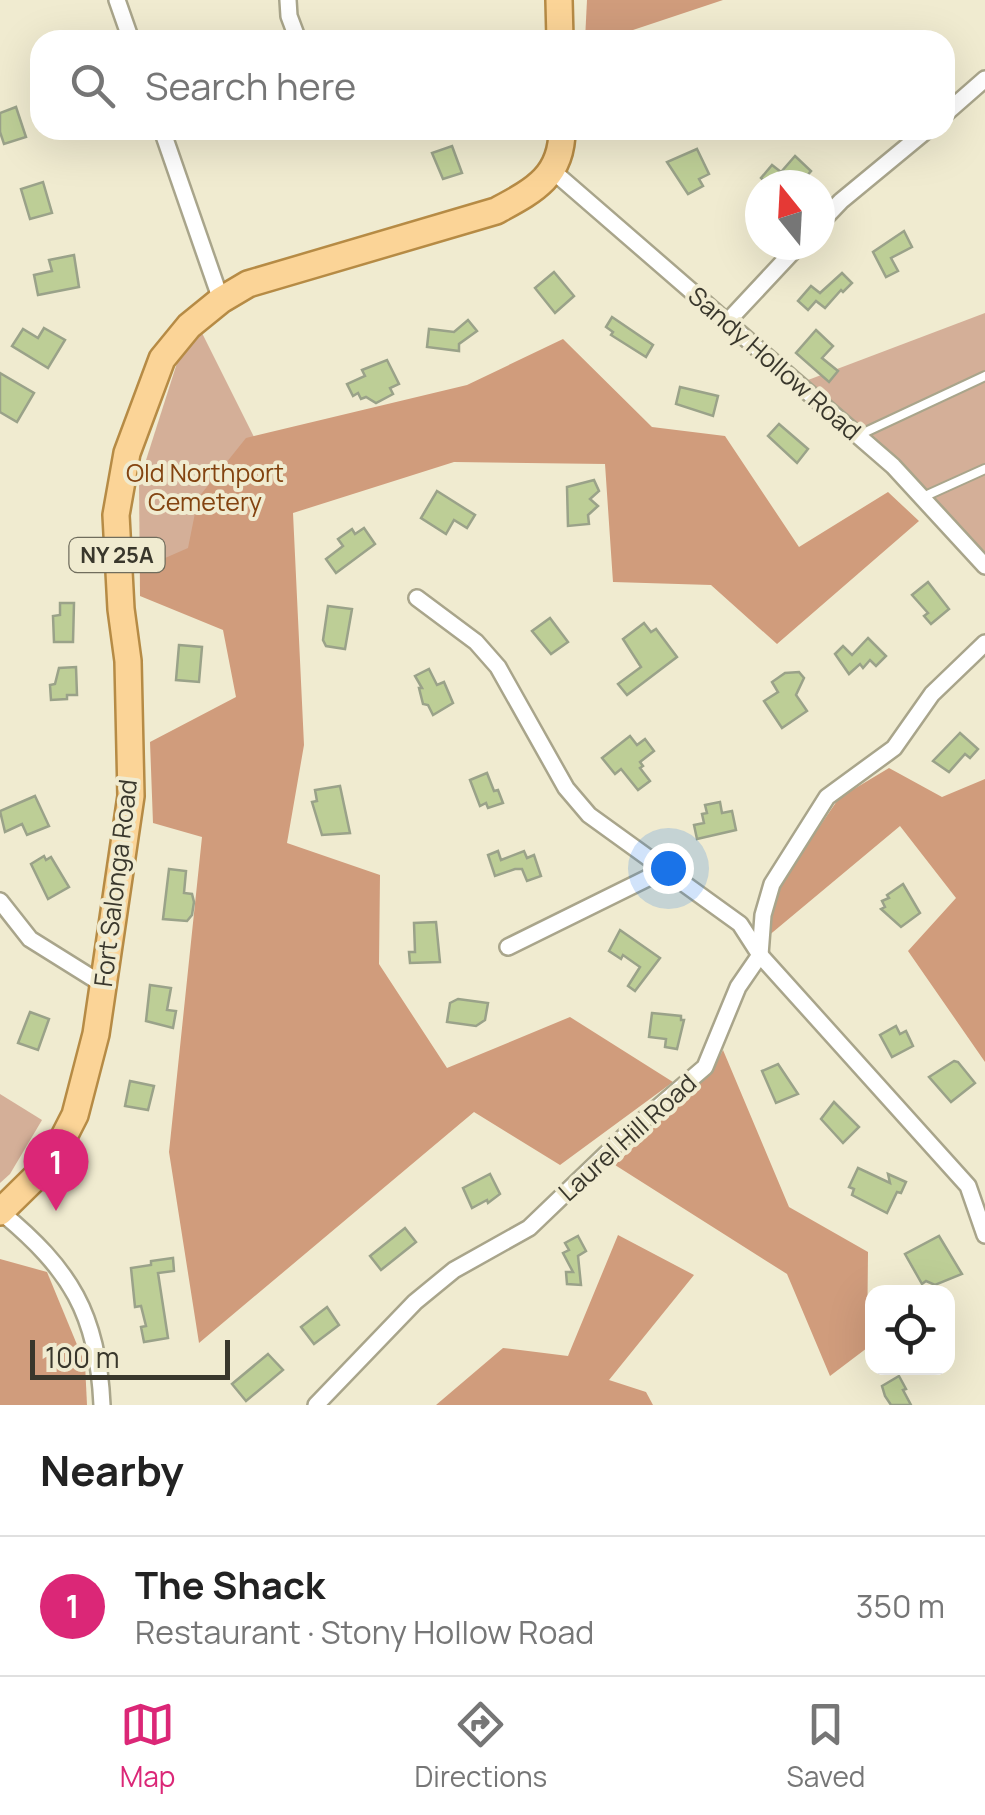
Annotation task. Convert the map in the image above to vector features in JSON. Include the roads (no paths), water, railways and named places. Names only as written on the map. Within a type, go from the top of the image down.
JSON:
[{"type":"main road","points":[[559,0],[560,30]]},
{"type":"main road","points":[[554,172],[560,140]]},
{"type":"main road","name":"Fort Salonga Road","points":[[0,1212],[51,1162],[75,1115],[96,1034],[131,796],[128,660],[116,515],[126,453],[162,359],[189,326],[248,284],[496,211],[554,172]]},
{"type":"street","points":[[117,0],[127,30]]},
{"type":"street","points":[[288,0],[294,30]]},
{"type":"street","points":[[955,105],[985,79]]},
{"type":"street","points":[[165,140],[221,300]]},
{"type":"street","points":[[835,207],[914,140]]},
{"type":"street","name":"Sandy Hollow Road","points":[[554,172],[859,436],[923,497],[985,566]]},
{"type":"street","points":[[727,322],[785,260]]},
{"type":"street","points":[[418,598],[476,642],[498,667],[566,788],[589,815],[740,924],[760,955],[968,1186],[985,1235]]},
{"type":"street","points":[[760,955],[763,915],[772,884],[827,797],[894,748],[932,694],[985,644]]},
{"type":"street","points":[[508,947],[666,869]]},
{"type":"street","points":[[0,901],[30,939],[102,984]]},
{"type":"street","name":"Laurel Hill Road","points":[[316,1405],[415,1302],[454,1270],[529,1228],[627,1134],[705,1067],[738,987],[760,955]]},
{"type":"street","points":[[0,1212],[33,1239],[69,1280],[92,1329],[102,1405]]},
{"type":"lane","points":[[859,436],[985,376]]},
{"type":"lane","points":[[923,497],[985,469]]},
{"type":"place","name":"The Shack","points":[[56,1211]]},
{"type":"park label","name":"Old Northport Cemetery","points":[[205,486]]}]
